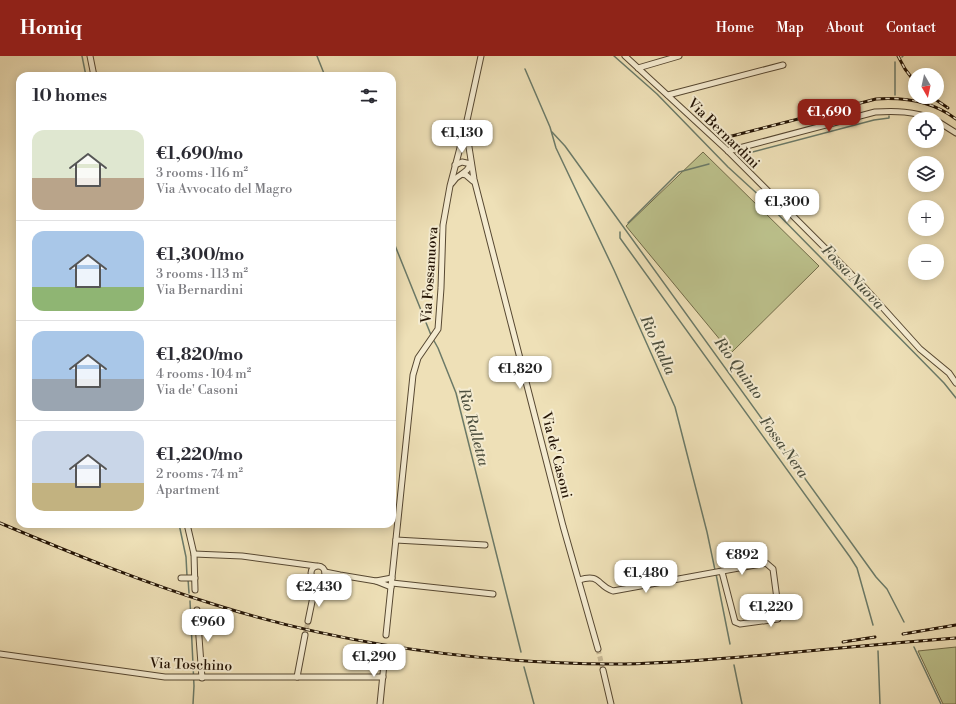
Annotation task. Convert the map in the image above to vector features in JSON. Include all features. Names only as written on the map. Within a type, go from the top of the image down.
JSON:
[{"type":"street","points":[[90,56],[93,72]]},
{"type":"street","name":"Via Fossanuova","points":[[386,635],[413,375],[418,358],[438,329],[440,314],[443,225],[450,186],[466,125],[481,56]]},
{"type":"street","name":"Via Bernardini","points":[[625,56],[728,151],[865,288],[920,349],[949,373],[956,382]]},
{"type":"street","points":[[638,68],[679,56]]},
{"type":"street","points":[[668,95],[783,65]]},
{"type":"street","points":[[728,151],[875,112],[899,110],[911,112]]},
{"type":"street","name":"Via de' Casoni","points":[[466,125],[474,182],[561,518],[598,649]]},
{"type":"street","points":[[944,125],[956,133]]},
{"type":"street","points":[[450,186],[456,178],[467,170],[471,164],[462,162],[455,165]]},
{"type":"street","points":[[462,174],[466,175],[474,182]]},
{"type":"street","points":[[188,528],[194,554],[195,590]]},
{"type":"street","points":[[396,540],[485,545]]},
{"type":"street","points":[[194,554],[242,556],[321,566],[323,576],[314,592]]},
{"type":"street","points":[[579,580],[585,578],[597,579],[607,589],[613,591],[713,574],[721,572],[760,563],[766,563],[773,569],[779,614],[778,619],[740,624],[735,622],[721,572]]},
{"type":"street","points":[[299,564],[311,571],[313,578],[314,592],[308,621]]},
{"type":"street","points":[[311,571],[316,566]]},
{"type":"street","points":[[313,578],[316,580],[323,576],[340,576],[492,594]]},
{"type":"street","points":[[183,578],[195,578]]},
{"type":"street","points":[[376,581],[392,582]]},
{"type":"street","points":[[196,678],[197,610]]},
{"type":"street","points":[[297,677],[304,635]]},
{"type":"street","name":"Via Toschino","points":[[0,654],[165,677],[383,677]]},
{"type":"street","points":[[380,704],[385,654]]},
{"type":"street","points":[[603,670],[611,704]]},
{"type":"green space","points":[[703,152],[819,266],[731,353],[626,226]]},
{"type":"green space","points":[[956,647],[956,704],[943,704],[918,651]]},
{"type":"waterway","points":[[82,56],[85,72]]},
{"type":"waterway","name":"Rio Ralletta","points":[[317,56],[323,72]]},
{"type":"waterway","name":"Fossa Nuova","points":[[614,56],[657,94],[728,167],[763,199],[944,383],[956,398]]},
{"type":"waterway","name":"Fossa Nera","points":[[895,62],[895,95]]},
{"type":"waterway","name":"Rio Ralla","points":[[525,69],[550,127],[556,148],[614,270],[675,407],[707,532],[715,570]]},
{"type":"waterway","name":"Fossa Nera","points":[[741,155],[874,120],[889,118],[889,116]]},
{"type":"waterway","name":"Rio Quinto","points":[[552,132],[565,146],[876,577],[887,589],[904,622]]},
{"type":"waterway","name":"Fossa Nera","points":[[628,223],[679,172],[709,164]]},
{"type":"waterway","name":"Fossa Nera","points":[[620,232],[620,238],[850,557],[857,568],[873,625]]},
{"type":"waterway","name":"Rio Ralletta","points":[[396,248],[431,335]]},
{"type":"waterway","name":"Rio Ralletta","points":[[433,339],[456,393],[521,652]]},
{"type":"waterway","points":[[180,528],[186,557],[187,576]]},
{"type":"waterway","name":"Rio Ralla","points":[[716,574],[730,644]]},
{"type":"waterway","points":[[188,579],[189,593]]},
{"type":"waterway","points":[[190,601],[194,686],[193,704]]},
{"type":"waterway","name":"Rio Quinto","points":[[914,647],[941,704]]},
{"type":"waterway","name":"Fossa Nera","points":[[878,651],[880,704]]},
{"type":"waterway","name":"Rio Ralla","points":[[734,665],[742,704]]},
{"type":"waterway","name":"Rio Ralletta","points":[[524,667],[534,704]]},
{"type":"tunnel","points":[[305,635],[308,621]]},
{"type":"tunnel","points":[[598,649],[603,670]]},
{"type":"railway","points":[[898,56],[908,73]]},
{"type":"railway","points":[[728,137],[876,99],[908,100],[928,104],[956,119]]},
{"type":"railway","points":[[942,104],[948,108]]},
{"type":"railway","points":[[0,523],[134,577],[216,605],[313,631],[412,649],[512,660],[613,664],[689,661],[956,638]]},
{"type":"railway","points":[[903,634],[956,625]]},
{"type":"railway","points":[[843,642],[875,637]]}]
